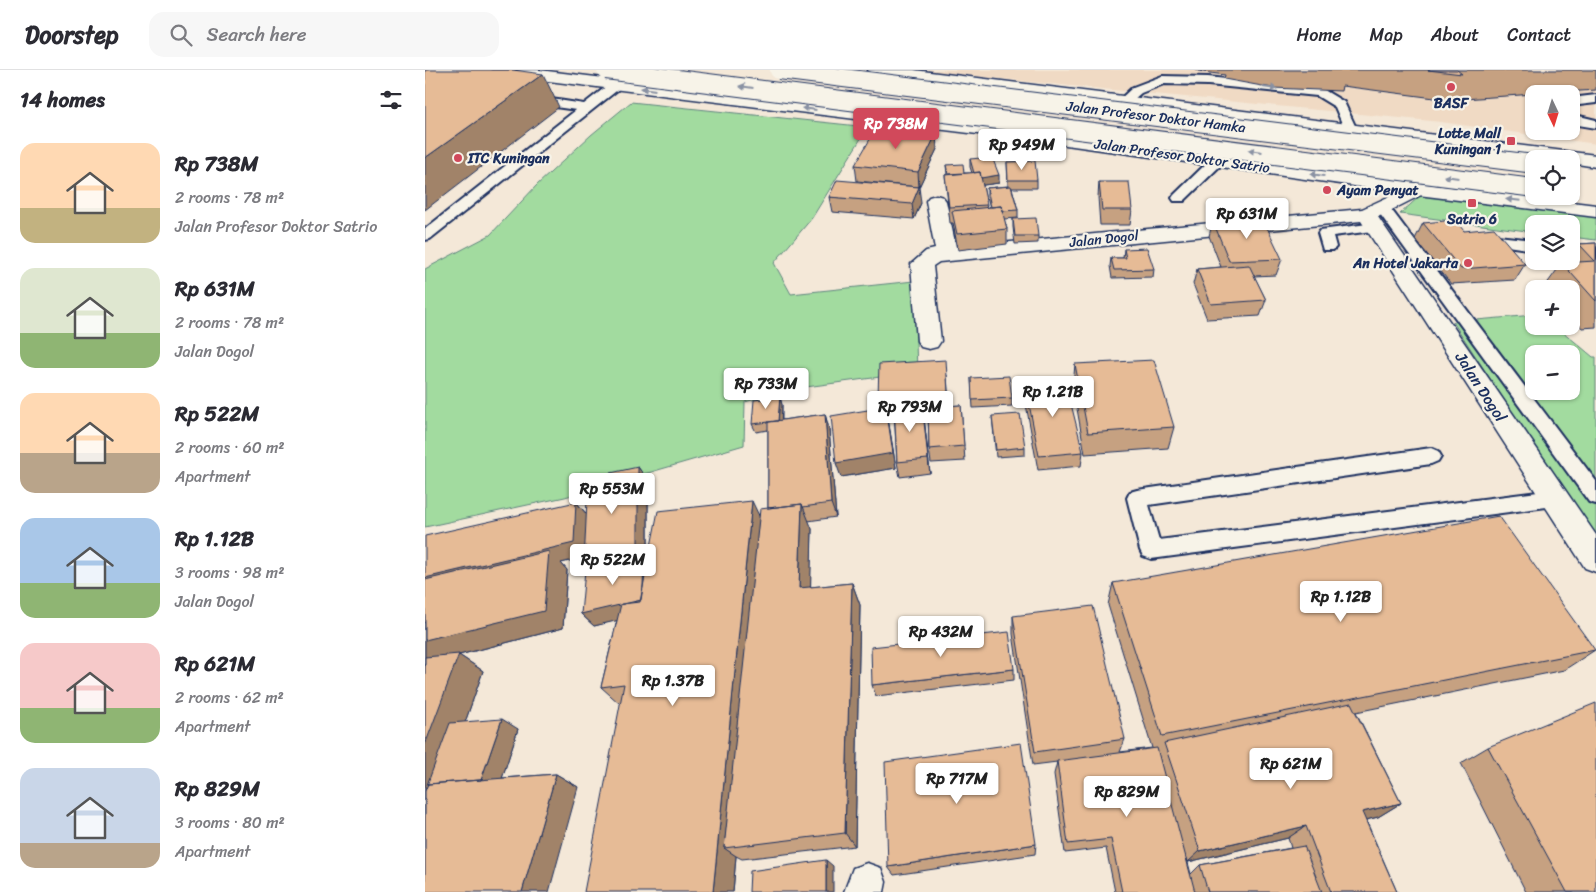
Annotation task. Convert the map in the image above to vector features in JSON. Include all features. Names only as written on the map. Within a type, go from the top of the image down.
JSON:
[{"type":"main road","name":"Jalan Profesor Doktor Hamka","points":[[779,70],[1525,163]]},
{"type":"main road","points":[[876,70],[902,71],[1128,102],[1596,161]]},
{"type":"main road","name":"Jalan Profesor Doktor Satrio","points":[[500,74],[611,78],[1418,189],[1596,211]]},
{"type":"main road","name":"Jalan Profesor Doktor Hamka","points":[[611,78],[1525,187]]},
{"type":"main road","points":[[1107,146],[1088,134],[1083,128],[1086,114],[1128,102]]},
{"type":"main road","points":[[1580,170],[1596,172]]},
{"type":"main road","name":"Jalan Dogol","points":[[929,341],[922,264],[933,256],[1380,219],[1418,189]]},
{"type":"main road","points":[[1580,193],[1596,196]]},
{"type":"main road","points":[[936,201],[947,255]]},
{"type":"main road","name":"Jalan Dogol","points":[[1380,219],[1554,498],[1596,559]]},
{"type":"lane","points":[[425,236],[581,107],[611,78]]},
{"type":"lane","points":[[1128,102],[1137,90],[1162,80],[1207,81],[1320,93],[1340,105],[1351,130]]},
{"type":"lane","points":[[516,98],[581,107]]},
{"type":"lane","points":[[1580,101],[1596,99]]},
{"type":"lane","points":[[425,226],[581,107]]},
{"type":"lane","points":[[1580,122],[1596,124]]},
{"type":"lane","points":[[1179,198],[1217,161]]},
{"type":"lane","points":[[1380,219],[1596,496]]},
{"type":"lane","points":[[1328,247],[1325,233],[1380,219],[1417,230]]},
{"type":"lane","points":[[1466,236],[1525,244]]},
{"type":"lane","points":[[1580,251],[1596,253]]},
{"type":"lane","points":[[1431,456],[1137,498],[1151,550],[1554,498]]},
{"type":"shaded area","points":[[908,70],[1596,70],[1596,144],[1568,140],[1580,140],[1580,85],[1525,85],[1525,134],[1441,122]]},
{"type":"green space","points":[[631,102],[868,127],[812,218],[774,263],[791,294],[914,281],[917,372],[791,389],[745,402],[744,445],[565,497],[425,527],[425,269],[490,235],[537,185],[591,135]]},
{"type":"green space","points":[[1421,195],[1596,212],[1596,240],[1580,238],[1580,215],[1525,215],[1525,231],[1400,214]]},
{"type":"green space","points":[[1525,316],[1525,335],[1567,335],[1579,345],[1525,345],[1525,400],[1580,400],[1580,346],[1593,357],[1596,357],[1596,540],[1453,322]]},
{"type":"building","points":[[425,70],[513,70],[543,74],[425,158]]},
{"type":"building","points":[[1428,70],[1457,70],[1462,74]]},
{"type":"building","points":[[876,129],[936,134],[918,172],[855,165]]},
{"type":"building","points":[[992,157],[999,175],[981,178],[980,172],[974,173],[970,159]]},
{"type":"building","points":[[1035,161],[1037,180],[1008,180],[1007,162]]},
{"type":"building","points":[[963,164],[964,173],[948,174],[946,165]]},
{"type":"building","points":[[980,172],[987,205],[949,207],[945,175]]},
{"type":"building","points":[[837,180],[919,187],[912,204],[829,197]]},
{"type":"building","points":[[1099,182],[1129,182],[1132,210],[1102,210]]},
{"type":"building","points":[[1011,186],[1018,210],[1002,211],[1001,206],[991,207],[987,188]]},
{"type":"building","points":[[1001,206],[1007,229],[957,234],[952,211]]},
{"type":"building","points":[[1036,218],[1038,236],[1015,236],[1013,219]]},
{"type":"building","points":[[1263,219],[1282,259],[1229,261],[1213,221]]},
{"type":"building","points":[[1455,220],[1464,231],[1494,228],[1525,264],[1461,269],[1423,223]]},
{"type":"building","points":[[1596,243],[1596,301],[1580,283],[1580,280],[1577,280],[1568,270],[1580,270],[1580,262],[1595,261],[1580,244]]},
{"type":"building","points":[[1147,248],[1154,269],[1114,270],[1111,258],[1126,258],[1124,249]]},
{"type":"building","points":[[1249,265],[1266,300],[1211,304],[1197,269]]},
{"type":"building","points":[[946,360],[948,393],[878,397],[879,364]]},
{"type":"building","points":[[1154,360],[1174,427],[1088,433],[1075,364]]},
{"type":"building","points":[[1009,376],[1012,398],[972,400],[971,378]]},
{"type":"building","points":[[1065,380],[1083,452],[1039,456],[1025,383]]},
{"type":"building","points":[[780,397],[778,421],[752,424],[754,400]]},
{"type":"building","points":[[922,402],[928,459],[897,462],[894,406]]},
{"type":"building","points":[[961,405],[964,446],[929,449],[928,407]]},
{"type":"building","points":[[886,407],[893,453],[836,463],[831,416]]},
{"type":"building","points":[[825,414],[831,503],[803,507],[802,504],[768,508],[768,422]]},
{"type":"building","points":[[1020,414],[1025,447],[996,450],[992,416]]},
{"type":"building","points":[[638,467],[638,550],[584,563],[588,478]]},
{"type":"building","points":[[752,501],[713,892],[584,892],[624,684],[601,687],[621,604],[640,602],[658,511]]},
{"type":"building","points":[[576,502],[574,543],[425,578],[425,536]]},
{"type":"building","points":[[802,504],[799,588],[852,583],[845,833],[724,848],[760,509]]},
{"type":"building","points":[[1499,516],[1595,650],[1162,736],[1113,583]]},
{"type":"building","points":[[549,551],[544,611],[425,640],[425,580]]},
{"type":"building","points":[[644,558],[641,600],[581,614],[585,570]]},
{"type":"building","points":[[1093,606],[1125,739],[1035,752],[1013,616]]},
{"type":"building","points":[[1009,632],[1014,669],[872,685],[871,647]]},
{"type":"building","points":[[459,654],[425,745],[425,657]]},
{"type":"building","points":[[1351,703],[1401,803],[1362,812],[1397,892],[1331,892],[1306,826],[1200,851],[1164,743]]},
{"type":"building","points":[[1596,703],[1596,892],[1567,892],[1488,747]]},
{"type":"building","points":[[502,719],[481,780],[427,785],[450,723]]},
{"type":"building","points":[[1021,743],[1036,844],[888,867],[885,762]]},
{"type":"building","points":[[1157,748],[1195,892],[1122,892],[1111,839],[1068,844],[1057,761]]},
{"type":"building","points":[[556,774],[522,892],[425,892],[425,791],[428,784]]},
{"type":"building","points":[[1304,846],[1322,892],[1208,892],[1200,865]]},
{"type":"building","points":[[826,860],[826,892],[749,892],[750,871]]},
{"type":"place","name":"BASF","points":[[1451,87]]},
{"type":"place","name":"Lotte Mall Kuningan 1","points":[[1511,141]]},
{"type":"place","name":"ITC Kuningan","points":[[458,158]]},
{"type":"place","name":"Ayam Penyat","points":[[1327,190]]},
{"type":"place","name":"Satrio 6","points":[[1472,203]]},
{"type":"place","name":"An Hotel Jakarta","points":[[1468,263]]}]
